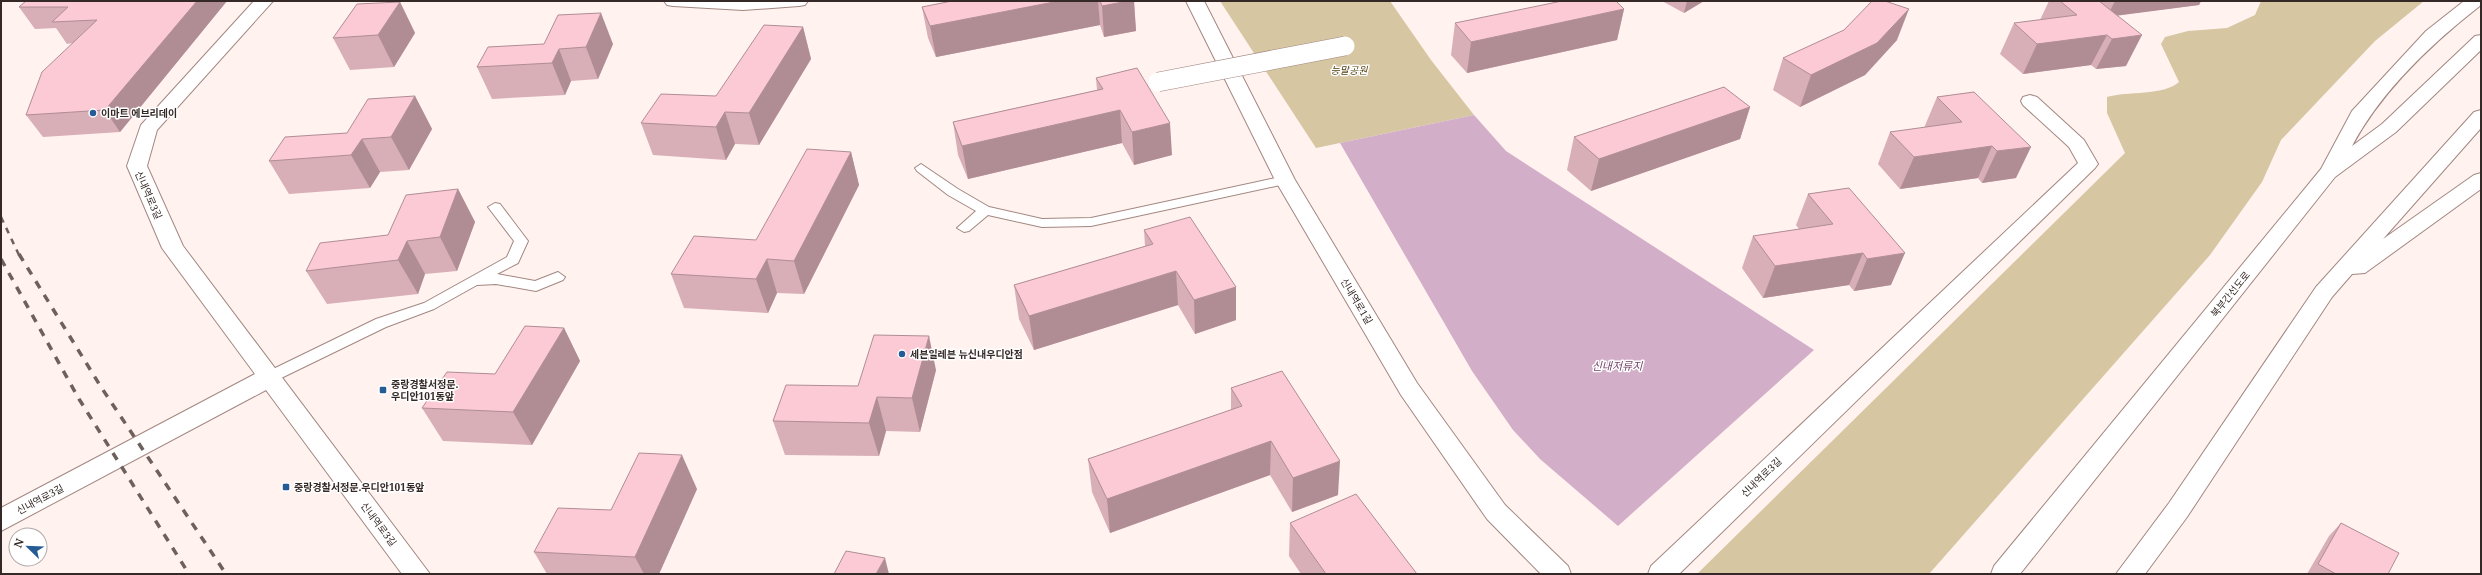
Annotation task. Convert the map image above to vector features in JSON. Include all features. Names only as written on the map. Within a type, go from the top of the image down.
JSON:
[{"type":"main road","name":"신내역로3길","points":[[264,1],[251,13],[148,129],[137,166],[173,248],[417,574]]},
{"type":"main road","points":[[673,1],[743,5],[799,1]]},
{"type":"main road","name":"신내역로1길","points":[[1195,1],[1285,180],[1409,389],[1496,512],[1558,574]]},
{"type":"main road","points":[[2328,173],[2359,115],[2432,35],[2475,1]]},
{"type":"main road","name":"북부간선도로","points":[[2004,574],[2328,173],[2389,128],[2481,40]]},
{"type":"main road","points":[[1158,82],[1345,46]]},
{"type":"main road","name":"신내역로3길","points":[[1660,574],[2088,164],[2077,144],[2030,101]]},
{"type":"main road","points":[[2129,574],[2178,510],[2324,292],[2481,116]]},
{"type":"main road","points":[[2324,292],[2481,179]]},
{"type":"main road","name":"신내역로3길","points":[[1,520],[270,377]]},
{"type":"lane","points":[[921,168],[953,192],[986,210],[1042,222],[1091,222],[1285,180]]},
{"type":"lane","points":[[270,377],[381,323],[429,306],[513,260],[522,241],[495,207]]},
{"type":"lane","points":[[964,228],[986,210]]},
{"type":"lane","points":[[472,282],[496,279],[536,286],[558,277]]},
{"type":"green space","name":"능말공원","points":[[1220,1],[1390,1],[1431,60],[1474,115],[1316,148]]},
{"type":"green space","points":[[2261,1],[2424,1],[2375,41],[2281,140],[2262,182],[2210,255],[1929,574],[1697,574],[2125,153],[2107,113],[2107,97],[2155,91],[2172,86],[2179,82],[2161,44],[2165,37],[2188,31],[2227,28],[2255,15]]},
{"type":"water","name":"신내저류지","points":[[1474,115],[1506,151],[1814,350],[1618,526],[1540,459],[1513,430],[1472,371],[1340,143]]},
{"type":"building","points":[[26,1],[197,1],[105,110],[26,115],[42,72],[97,20],[52,22],[68,7],[19,7]]},
{"type":"building","points":[[952,1],[1059,1],[930,26],[922,7]]},
{"type":"building","points":[[1100,1],[1128,1],[1102,6]]},
{"type":"building","points":[[1562,1],[1616,1],[1624,9],[1471,42],[1455,23]]},
{"type":"building","points":[[1872,1],[1885,1],[1909,9],[1877,43],[1811,75],[1783,58],[1844,30]]},
{"type":"building","points":[[2060,1],[2099,1],[2142,35],[2112,39],[2107,35],[2037,44],[2014,23],[2077,15]]},
{"type":"building","points":[[400,2],[378,35],[333,38],[357,4]]},
{"type":"building","points":[[601,13],[586,47],[559,49],[552,63],[477,67],[488,47],[544,44],[558,15]]},
{"type":"building","points":[[764,25],[803,27],[749,113],[725,112],[716,127],[641,123],[661,94],[716,96]]},
{"type":"building","points":[[1137,68],[1170,123],[1132,132],[1120,110],[962,146],[953,122],[1103,89],[1096,78]]},
{"type":"building","points":[[1724,87],[1750,107],[1599,159],[1574,137]]},
{"type":"building","points":[[1974,92],[2031,147],[1997,151],[1992,146],[1914,157],[1890,132],[1962,122],[1937,97]]},
{"type":"building","points":[[415,96],[391,137],[362,139],[351,155],[269,161],[285,137],[347,133],[368,99]]},
{"type":"building","points":[[807,149],[851,152],[794,261],[767,259],[756,279],[671,274],[694,236],[756,240]]},
{"type":"building","points":[[1849,188],[1905,253],[1867,259],[1863,253],[1775,266],[1753,236],[1833,224],[1808,194]]},
{"type":"building","points":[[458,189],[440,237],[407,241],[398,260],[306,271],[320,243],[388,235],[406,195]]},
{"type":"building","points":[[1190,217],[1236,287],[1194,300],[1176,271],[1029,316],[1014,285],[1153,244],[1144,230]]},
{"type":"building","points":[[525,326],[564,328],[513,412],[422,408],[447,372],[495,374]]},
{"type":"building","points":[[874,335],[929,336],[912,398],[877,397],[869,423],[773,421],[786,385],[858,386]]},
{"type":"building","points":[[1282,371],[1340,461],[1293,478],[1271,441],[1107,499],[1088,459],[1242,406],[1231,388]]},
{"type":"building","points":[[639,453],[682,455],[635,557],[534,552],[558,508],[611,510]]},
{"type":"building","points":[[1356,494],[1417,574],[1326,574],[1290,523]]},
{"type":"building","points":[[2341,523],[2399,553],[2388,574],[2336,574],[2318,564]]},
{"type":"building","points":[[846,551],[885,558],[876,574],[834,574]]},
{"type":"railway","points":[[1,217],[19,255]]},
{"type":"railway","points":[[19,254],[101,387],[226,574]]},
{"type":"railway","points":[[1,259],[79,399],[189,574]]},
{"type":"place","name":"이마트 에브리데이","points":[[93,113]]},
{"type":"place","name":"세븐일레븐 뉴신내우디안점","points":[[902,354]]},
{"type":"place","name":"중랑경찰서정문. 우디안101동앞","points":[[383,390]]},
{"type":"place","name":"중랑경찰서정문.우디안101동앞","points":[[286,487]]}]
